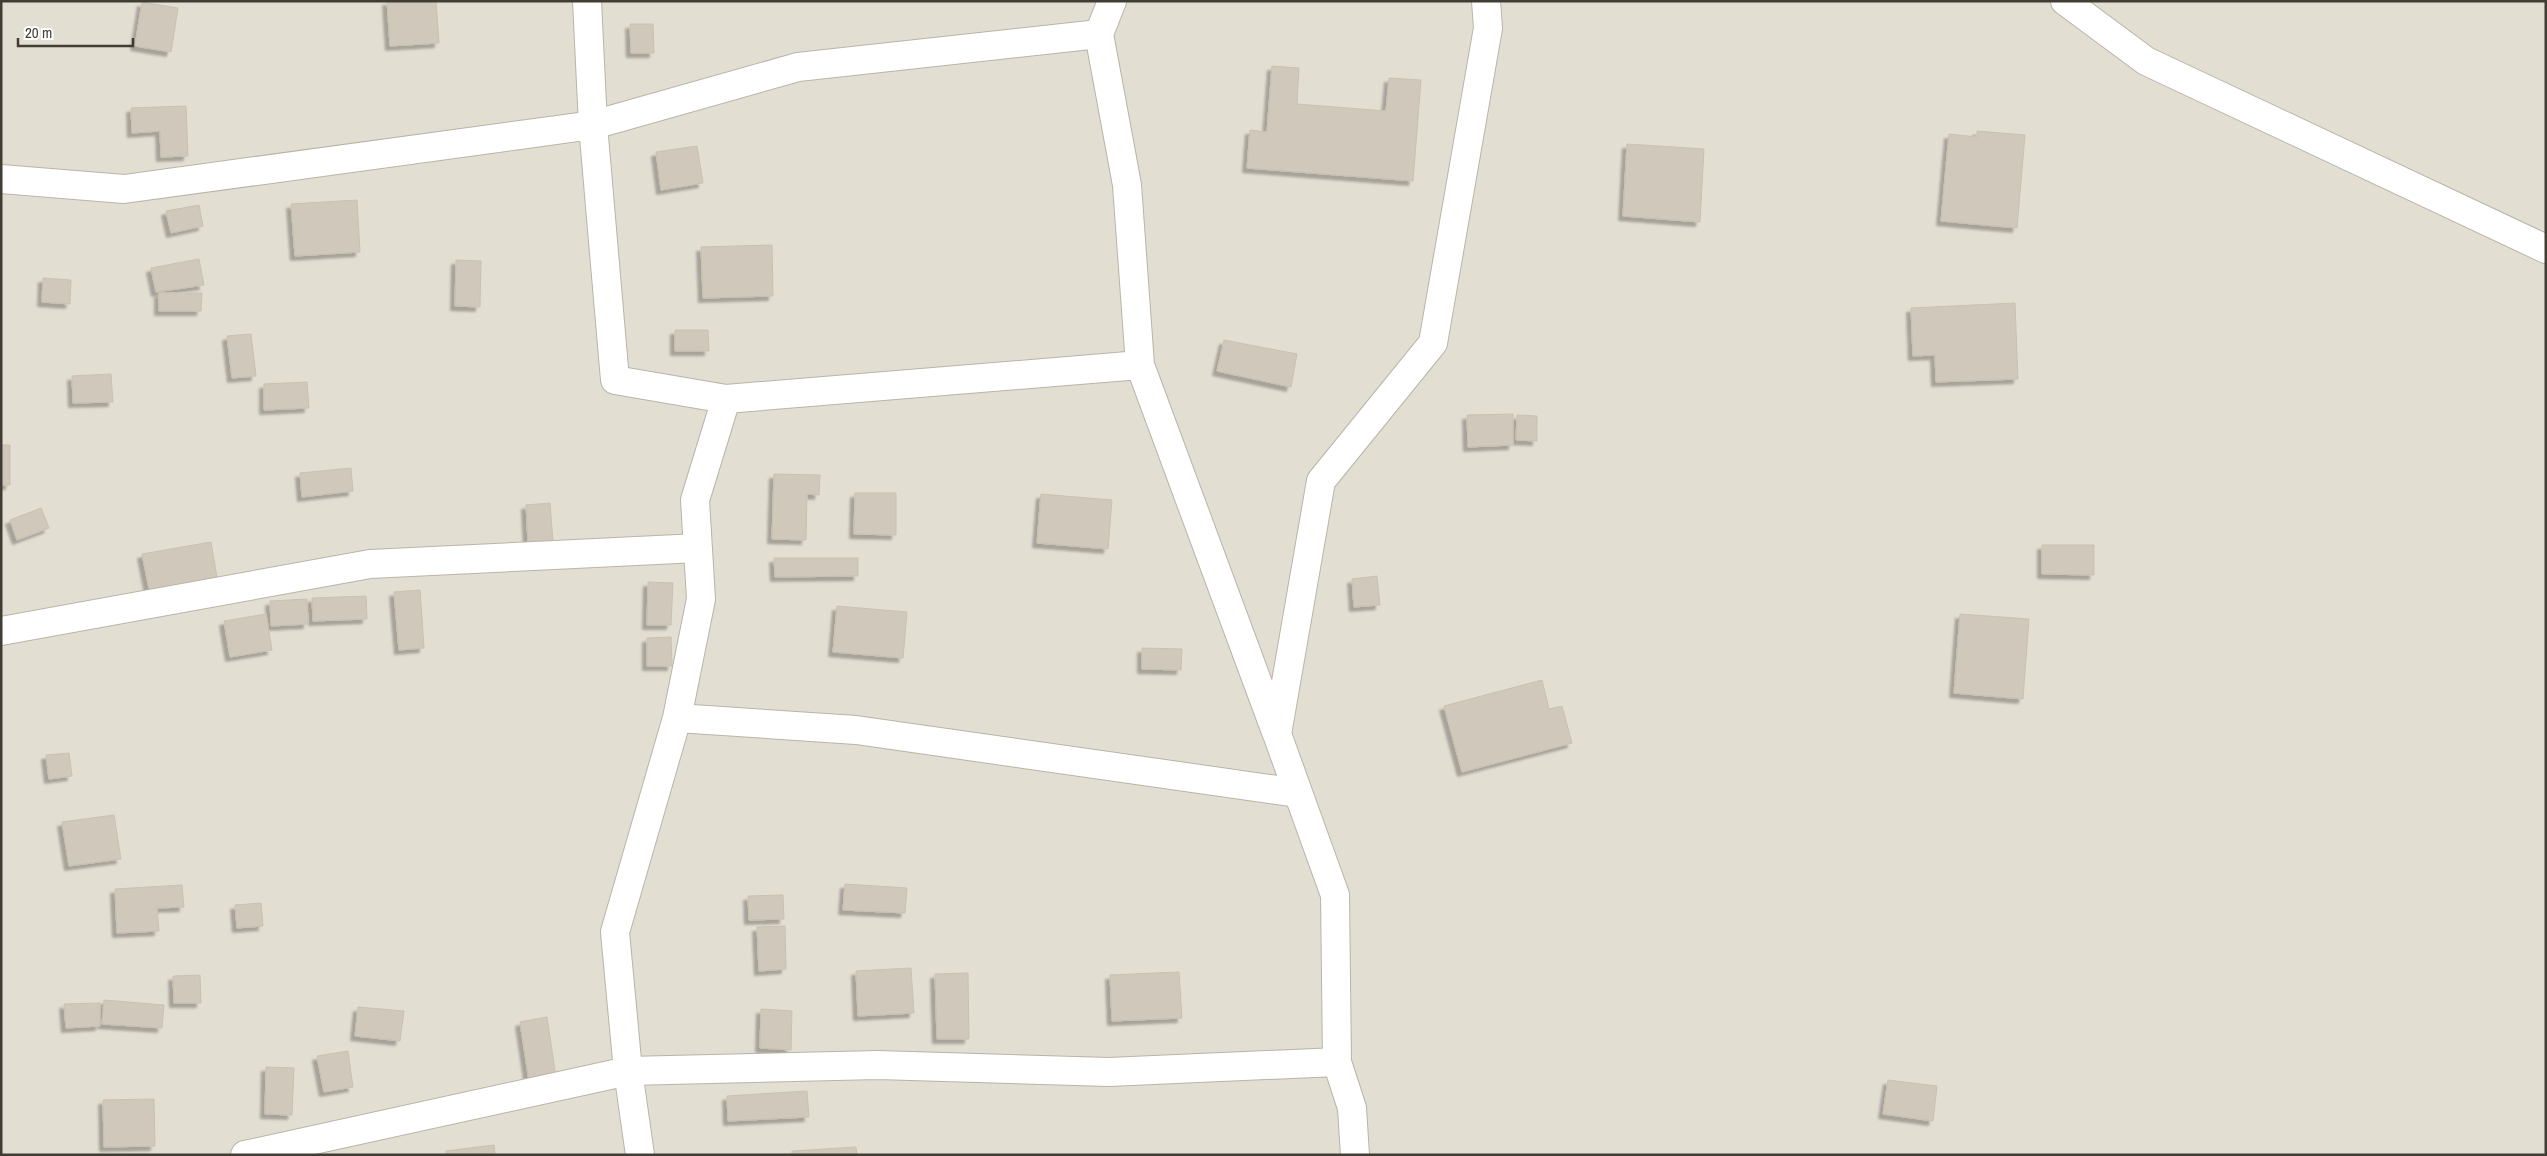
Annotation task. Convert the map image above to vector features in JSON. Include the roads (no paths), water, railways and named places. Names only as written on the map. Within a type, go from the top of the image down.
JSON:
[{"type":"street","points":[[587,1],[593,125],[615,380],[726,399],[1140,365]]},
{"type":"street","points":[[1112,1],[1099,34],[1127,185],[1140,365],[1335,895],[1337,1062],[1352,1108],[1355,1155]]},
{"type":"street","points":[[1277,734],[1321,481],[1433,343],[1488,28],[1486,1]]},
{"type":"street","points":[[2065,1],[2146,61],[2546,249]]},
{"type":"street","points":[[1,179],[124,189],[593,125],[798,67],[1099,34]]},
{"type":"street","points":[[640,1155],[628,1071],[615,932],[677,718],[701,599],[694,500],[726,399]]},
{"type":"street","points":[[1,631],[370,564],[698,548]]},
{"type":"street","points":[[677,718],[856,730],[1298,793]]},
{"type":"street","points":[[245,1155],[628,1071],[878,1065],[1109,1072],[1337,1062]]}]
